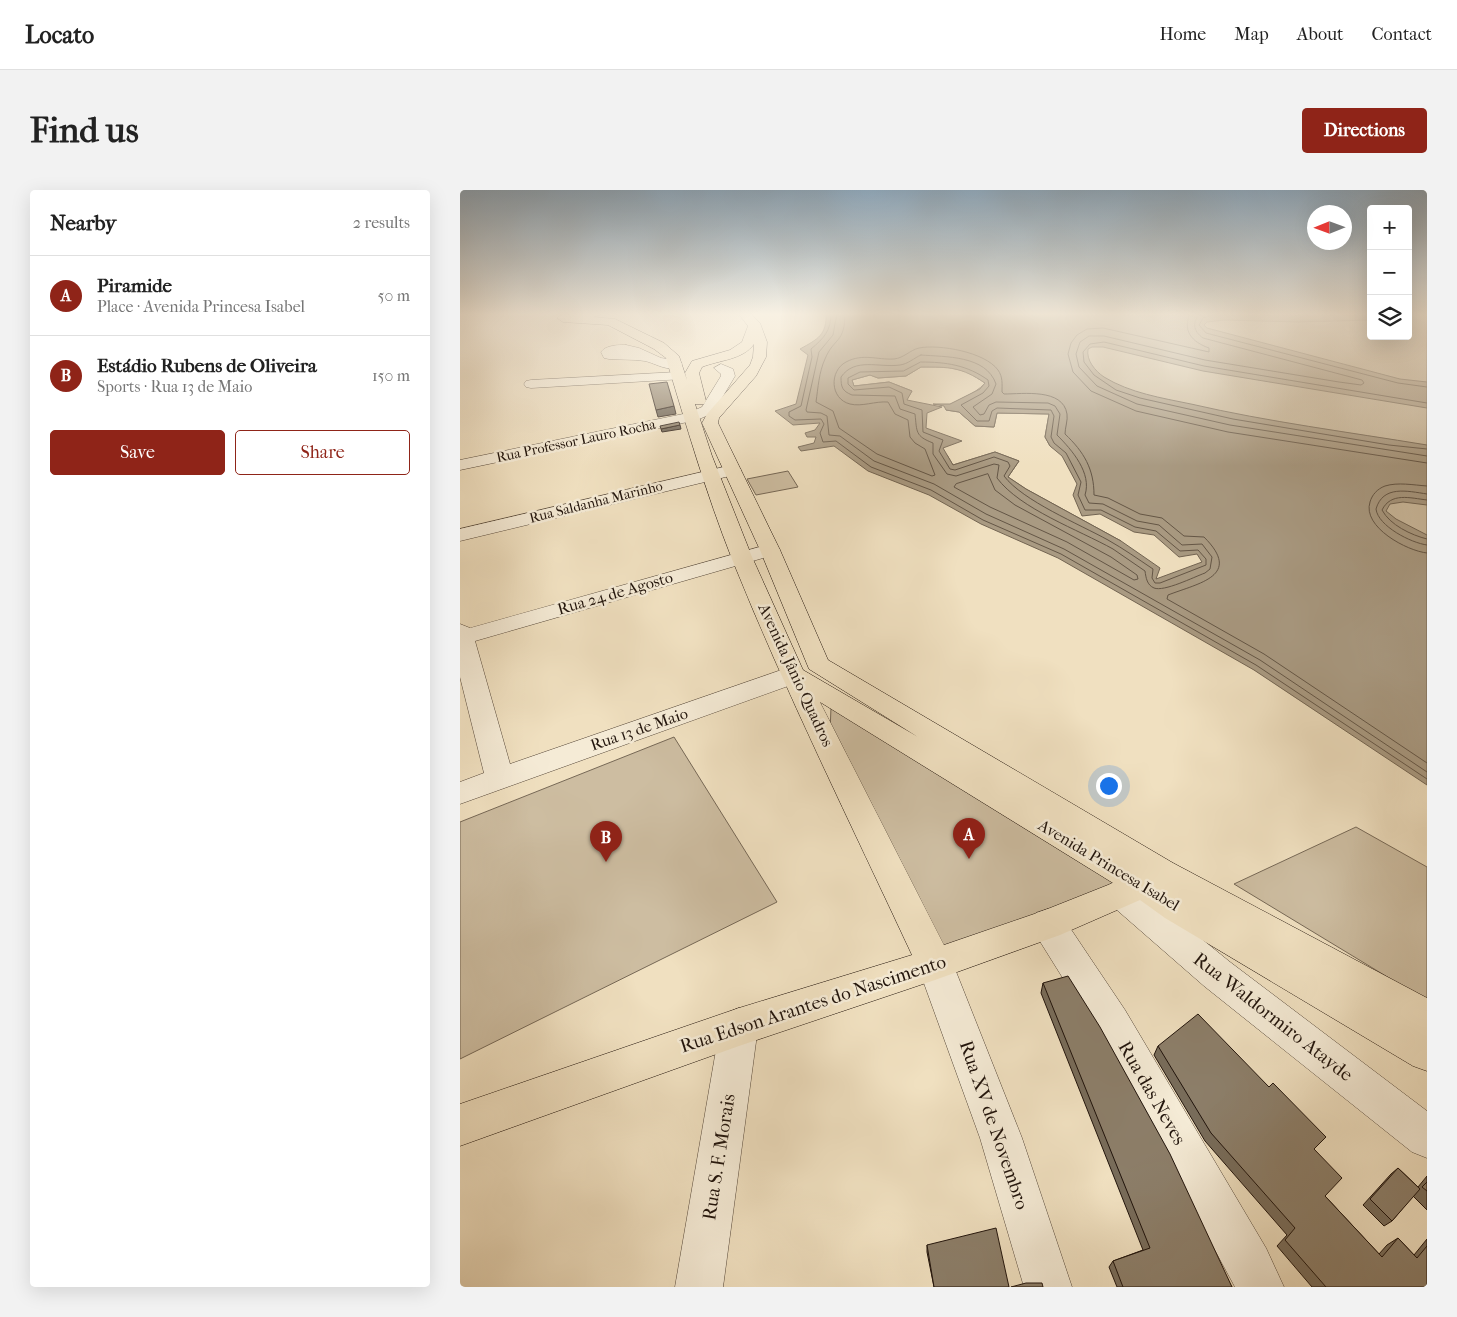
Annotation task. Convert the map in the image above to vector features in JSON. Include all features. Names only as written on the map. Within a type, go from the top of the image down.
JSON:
[{"type":"main road","name":"Avenida Jânio Quadros","points":[[691,364],[707,409],[711,430],[729,461],[770,550],[806,669]]},
{"type":"main road","points":[[693,364],[697,368],[707,369],[719,364]]},
{"type":"main road","points":[[740,384],[744,364]]},
{"type":"main road","points":[[707,409],[740,384],[752,372],[756,364]]},
{"type":"main road","name":"Avenida Jânio Quadros","points":[[707,409],[708,465],[742,557],[806,669],[935,964]]},
{"type":"main road","name":"Avenida Princesa Isabel","points":[[806,669],[1177,908],[1427,1052]]},
{"type":"main road","name":"Avenida Princesa Isabel","points":[[1142,884],[1427,1018]]},
{"type":"main road","name":"Rua Edson Arantes do Nascimento","points":[[460,1125],[739,1027],[935,964],[1048,924],[1142,884]]},
{"type":"street","points":[[531,384],[674,364]]},
{"type":"street","points":[[707,409],[728,376],[725,364]]},
{"type":"street","name":"Rua Professor Lauro Rocha","points":[[460,465],[707,409]]},
{"type":"street","name":"Rua Saldanha Marinho","points":[[460,535],[708,465],[729,461]]},
{"type":"street","name":"Rua 24 de Agosto","points":[[461,635],[770,550]]},
{"type":"street","points":[[461,635],[500,778]]},
{"type":"street","name":"Rua 13 de Maio","points":[[460,793],[806,669]]},
{"type":"street","name":"Rua Waldormiro Atayde","points":[[1142,884],[1217,974],[1427,1137]]},
{"type":"street","name":"Rua das Neves","points":[[1048,924],[1112,1023],[1258,1280]]},
{"type":"street","name":"Rua XV de Novembro","points":[[935,964],[1001,1138],[1048,1287]]},
{"type":"street","name":"Rua S. F. Morais","points":[[699,1287],[739,1027]]},
{"type":"shaded area","points":[[842,364],[1427,364],[1427,744],[1202,562],[1211,556],[1050,446],[1045,437],[1049,414],[997,413],[994,427],[975,426],[959,412],[946,410],[985,383],[968,372],[947,367],[921,367],[906,376],[878,378],[870,375],[852,380],[854,386],[889,382],[912,391],[905,402],[889,409],[947,455],[953,465],[995,452],[1019,461],[1008,477],[1026,489],[1121,541],[873,432]]},
{"type":"shaded area","points":[[788,471],[798,487],[756,495],[747,479]]},
{"type":"shaded area","points":[[831,707],[1126,889],[937,963],[830,733]]},
{"type":"shaded area","points":[[674,737],[777,902],[460,1059],[460,822]]},
{"type":"shaded area","points":[[1356,827],[1427,867],[1427,1001],[1234,884]]},
{"type":"water","points":[[806,364],[1092,364],[1097,372],[1114,383],[1169,400],[1250,416],[1427,445],[1427,505],[1403,502],[1390,504],[1386,511],[1396,519],[1427,535],[1427,785],[1254,670],[1058,558],[981,524],[929,495],[868,471],[834,446],[801,451],[798,447],[814,443],[816,437],[807,437],[805,433],[815,430],[820,423],[793,425],[775,411],[796,404]],"holes":[[[921,367],[955,369],[985,383],[980,389],[950,404],[933,404],[944,406],[946,410],[959,412],[975,426],[994,427],[997,413],[1049,414],[1045,437],[1050,446],[1062,456],[1077,484],[1073,495],[1082,516],[1100,514],[1134,532],[1154,535],[1179,557],[1197,554],[1202,562],[1156,579],[1160,568],[1121,541],[1026,489],[1008,477],[1019,461],[995,452],[953,465],[943,448],[962,441],[926,428],[927,413],[942,407],[907,400],[912,391],[889,382],[854,386],[852,380],[870,375],[878,378],[906,376]]]},
{"type":"water","points":[[1175,364],[1344,364],[1400,379],[1427,382],[1427,408],[1203,371]]},
{"type":"building","points":[[667,382],[674,406],[656,410],[649,384]]},
{"type":"building","points":[[679,422],[680,425],[661,429],[660,426]]},
{"type":"building","points":[[1068,976],[1100,1027],[1170,1154],[1232,1287],[1123,1287],[1113,1261],[1150,1248],[1043,983]]},
{"type":"building","points":[[1198,1014],[1269,1087],[1273,1083],[1326,1137],[1314,1149],[1342,1178],[1325,1196],[1382,1257],[1398,1238],[1417,1258],[1427,1246],[1427,1287],[1326,1287],[1285,1240],[1295,1228],[1211,1133],[1158,1046]]},
{"type":"building","points":[[1398,1168],[1420,1189],[1392,1221],[1370,1199]]},
{"type":"building","points":[[1427,1182],[1427,1191],[1422,1187]]},
{"type":"building","points":[[996,1228],[1009,1287],[934,1287],[927,1245]]},
{"type":"building","points":[[1026,1283],[1042,1283],[1043,1287],[1011,1287]]},
{"type":"place","name":"Piramide","points":[[969,859]]},
{"type":"place","name":"Estádio Rubens de Oliveira","points":[[606,862]]}]
